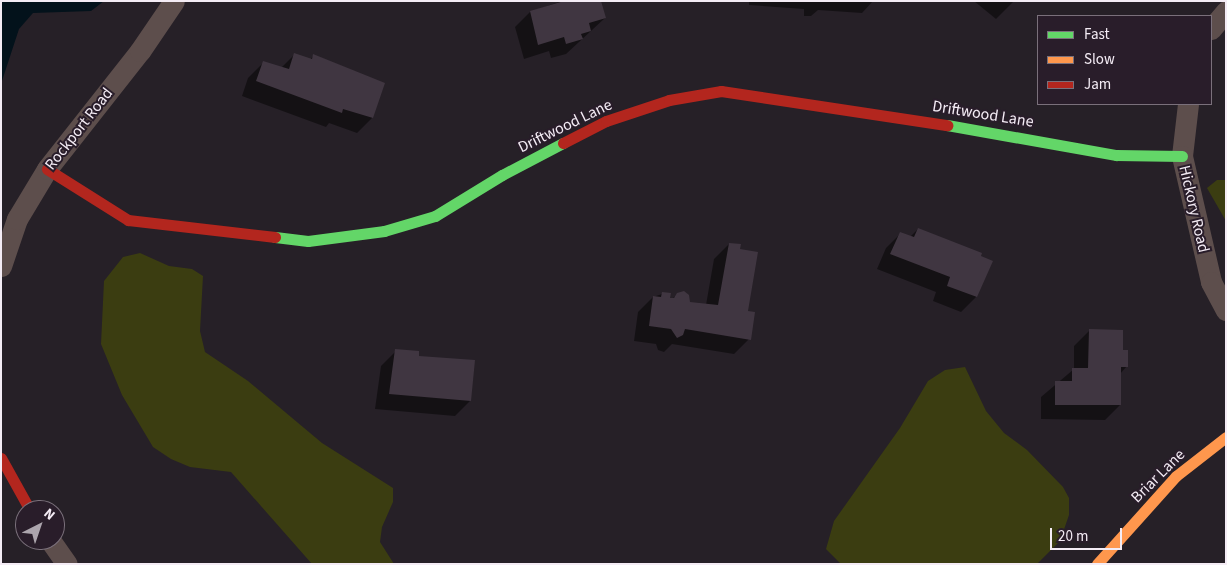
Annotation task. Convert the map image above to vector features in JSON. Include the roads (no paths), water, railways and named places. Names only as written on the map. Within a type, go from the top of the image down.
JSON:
[{"type":"street","name":"Rockport Road","points":[[1,266],[17,218],[47,169],[140,51],[174,1]]},
{"type":"street","points":[[1212,28],[1226,10]]},
{"type":"street","name":"Driftwood Lane","points":[[47,169],[128,220],[308,241],[384,231],[435,216],[502,175],[606,121],[669,100],[721,91],[1014,135],[1116,155],[1182,156]]},
{"type":"street","name":"Hickory Road","points":[[1188,105],[1182,156],[1211,282],[1226,310]]},
{"type":"street","name":"Briar Lane","points":[[1097,564],[1176,476],[1226,437]]},
{"type":"street","points":[[1,458],[24,500]]},
{"type":"street","points":[[57,550],[67,564]]}]
